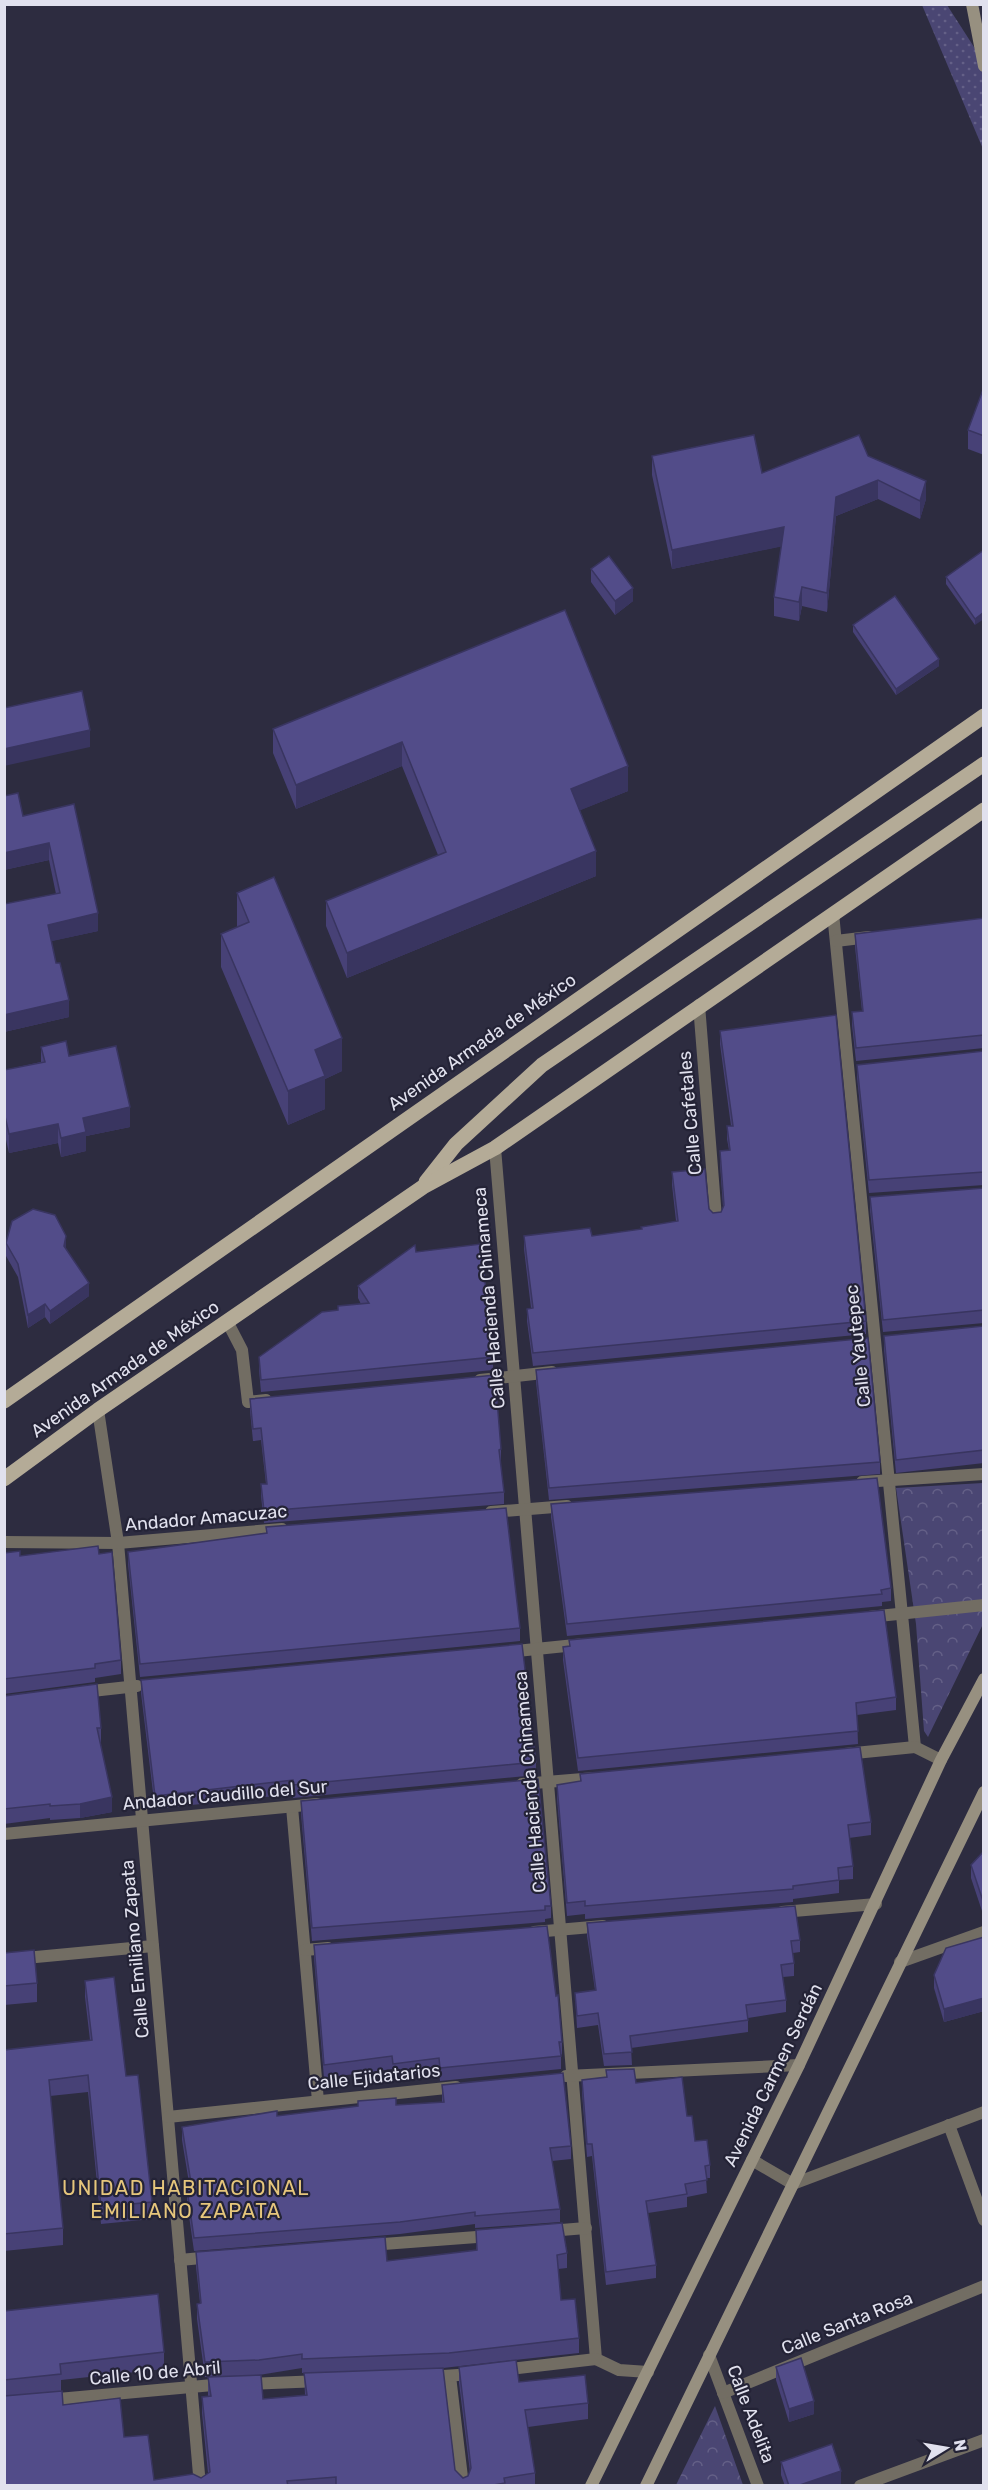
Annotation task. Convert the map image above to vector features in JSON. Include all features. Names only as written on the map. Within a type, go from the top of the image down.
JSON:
[{"type":"main road","name":"Avenida Armada de México","points":[[4,1401],[984,716]]},
{"type":"main road","points":[[423,1186],[456,1144],[542,1065],[984,764]]},
{"type":"main road","name":"Avenida Armada de México","points":[[4,1479],[98,1410],[423,1186],[495,1148],[984,810]]},
{"type":"street","points":[[973,4],[984,19]]},
{"type":"street","points":[[973,4],[984,66]]},
{"type":"street","name":"Calle Yautepec","points":[[833,913],[854,1070],[867,1202],[875,1340],[915,1747]]},
{"type":"street","points":[[836,941],[881,936]]},
{"type":"street","name":"Calle Cafetales","points":[[699,1005],[716,1218]]},
{"type":"street","name":"Calle Hacienda Chinameca","points":[[495,1148],[596,2359]]},
{"type":"street","points":[[227,1321],[242,1350],[248,1402],[283,1399]]},
{"type":"street","points":[[468,1381],[561,1372]]},
{"type":"street","name":"Calle Emiliano Zapata","points":[[98,1410],[118,1543],[200,2486]]},
{"type":"street","points":[[854,1483],[984,1474]]},
{"type":"street","points":[[478,1514],[584,1505]]},
{"type":"street","name":"Andador Amacuzac","points":[[4,1542],[118,1543],[292,1529]]},
{"type":"street","points":[[855,1618],[984,1605]]},
{"type":"street","points":[[489,1654],[596,1643]]},
{"type":"street","name":"Avenida Carmen Serdán","points":[[591,2486],[799,2065],[876,1905],[941,1760],[984,1678]]},
{"type":"street","points":[[73,1693],[155,1684]]},
{"type":"street","points":[[832,1755],[915,1747],[941,1760]]},
{"type":"street","points":[[513,1785],[607,1776]]},
{"type":"street","points":[[646,2486],[984,1792]]},
{"type":"street","name":"Andador Caudillo del Sur","points":[[4,1834],[327,1803]]},
{"type":"street","points":[[292,1807],[318,2101]]},
{"type":"street","points":[[770,1913],[876,1905]]},
{"type":"street","points":[[526,1932],[619,1925]]},
{"type":"street","points":[[900,1962],[984,1932]]},
{"type":"street","points":[[4,1960],[153,1946]]},
{"type":"street","points":[[305,1950],[340,1947]]},
{"type":"street","points":[[550,2078],[799,2065]]},
{"type":"street","name":"Calle Ejidatarios","points":[[168,2117],[469,2086]]},
{"type":"street","points":[[793,2184],[984,2112]]},
{"type":"street","points":[[949,2125],[984,2220]]},
{"type":"street","points":[[752,2160],[793,2184]]},
{"type":"street","points":[[538,2232],[586,2228]]},
{"type":"street","points":[[359,2246],[502,2235]]},
{"type":"street","points":[[180,2260],[228,2256]]},
{"type":"street","name":"Calle Santa Rosa","points":[[723,2393],[984,2286]]},
{"type":"street","name":"Calle Adelita","points":[[709,2355],[758,2486]]},
{"type":"street","points":[[415,2378],[596,2359],[619,2370],[648,2372]]},
{"type":"street","points":[[450,2376],[463,2486]]},
{"type":"street","name":"Calle 10 de Abril","points":[[31,2402],[191,2386],[333,2380]]},
{"type":"street","points":[[860,2486],[984,2440]]},
{"type":"green space","points":[[922,5],[947,5],[983,61],[983,149]]},
{"type":"green space","points":[[983,1483],[983,1624],[928,1737],[924,1731],[916,1624],[896,1488]]},
{"type":"green space","points":[[715,2406],[743,2485],[676,2485]]},
{"type":"building","points":[[984,387],[984,436],[968,430]]},
{"type":"building","points":[[754,435],[762,473],[859,435],[868,456],[926,481],[920,501],[878,480],[836,497],[827,593],[802,587],[799,602],[774,597],[784,527],[672,550],[652,456]]},
{"type":"building","points":[[984,550],[984,612],[975,619],[946,577]]},
{"type":"building","points":[[609,556],[633,588],[615,601],[591,569]]},
{"type":"building","points":[[895,596],[939,659],[896,689],[853,625]]},
{"type":"building","points":[[565,610],[628,766],[571,789],[596,851],[347,953],[326,901],[446,852],[402,742],[296,785],[273,729]]},
{"type":"building","points":[[82,691],[90,730],[4,749],[4,708]]},
{"type":"building","points":[[18,793],[23,816],[74,804],[98,913],[48,925],[56,963],[60,963],[69,1000],[4,1015],[4,904],[60,893],[49,843],[4,853],[4,796]]},
{"type":"building","points":[[274,877],[342,1038],[315,1050],[325,1076],[288,1091],[221,934],[249,922],[237,893]]},
{"type":"building","points":[[984,918],[984,1035],[856,1048],[852,1012],[863,1011],[855,934]]},
{"type":"building","points":[[836,1015],[866,1321],[533,1353],[527,1309],[533,1308],[524,1236],[590,1228],[592,1236],[678,1221],[672,1172],[705,1169],[709,1209],[713,1213],[721,1212],[724,1205],[720,1151],[730,1150],[727,1126],[733,1126],[720,1031]]},
{"type":"building","points":[[66,1041],[69,1056],[116,1046],[130,1107],[83,1118],[86,1132],[61,1138],[58,1124],[9,1134],[4,1112],[4,1070],[45,1062],[41,1047]]},
{"type":"building","points":[[984,1051],[984,1172],[869,1180],[857,1065]]},
{"type":"building","points":[[984,1188],[984,1310],[883,1320],[870,1197]]},
{"type":"building","points":[[33,1209],[55,1215],[66,1236],[64,1246],[89,1283],[50,1311],[45,1304],[28,1315],[18,1264],[6,1243],[12,1221]]},
{"type":"building","points":[[481,1244],[493,1357],[261,1380],[259,1357],[322,1312],[338,1310],[338,1306],[369,1303],[358,1286],[415,1245],[416,1252]]},
{"type":"building","points":[[984,1326],[984,1450],[896,1460],[884,1336]]},
{"type":"building","points":[[868,1338],[880,1462],[549,1488],[536,1370]]},
{"type":"building","points":[[495,1375],[504,1492],[264,1511],[261,1484],[267,1484],[261,1428],[253,1429],[250,1399]]},
{"type":"building","points":[[877,1478],[891,1588],[881,1590],[882,1594],[567,1624],[551,1504]]},
{"type":"building","points":[[506,1508],[520,1628],[140,1664],[128,1552],[267,1533],[266,1527]]},
{"type":"building","points":[[98,1546],[99,1554],[112,1552],[121,1660],[95,1664],[95,1668],[4,1679],[4,1553],[20,1551],[20,1556]]},
{"type":"building","points":[[884,1610],[896,1697],[856,1703],[858,1731],[578,1758],[563,1647],[570,1646],[569,1640]]},
{"type":"building","points":[[522,1644],[536,1762],[293,1785],[293,1780],[155,1796],[141,1680]]},
{"type":"building","points":[[97,1684],[101,1728],[97,1728],[112,1797],[80,1804],[50,1806],[50,1804],[4,1809],[4,1696]]},
{"type":"building","points":[[860,1747],[871,1822],[848,1825],[853,1866],[838,1868],[839,1880],[793,1886],[793,1889],[585,1906],[585,1901],[567,1903],[557,1785],[581,1781],[580,1774]]},
{"type":"building","points":[[538,1779],[551,1906],[545,1906],[545,1910],[312,1928],[301,1801]]},
{"type":"building","points":[[984,1851],[984,1904],[971,1865]]},
{"type":"building","points":[[795,1906],[800,1940],[791,1941],[794,1963],[781,1965],[786,2000],[746,2005],[748,2020],[630,2036],[632,2052],[604,2054],[598,2013],[577,2016],[575,1993],[596,1990],[587,1923]]},
{"type":"building","points":[[547,1926],[556,1996],[558,1995],[561,2056],[440,2068],[439,2058],[393,2064],[392,2056],[324,2065],[314,1945]]},
{"type":"building","points":[[984,1937],[984,1998],[944,2009],[934,1975],[946,1948]]},
{"type":"building","points":[[34,1950],[37,1983],[4,1986],[4,1953]]},
{"type":"building","points":[[114,1977],[126,2076],[138,2075],[152,2202],[101,2207],[88,2075],[49,2080],[63,2228],[4,2234],[4,2050],[92,2040],[85,1981]]},
{"type":"building","points":[[634,2069],[636,2083],[682,2077],[687,2116],[692,2116],[695,2141],[707,2140],[710,2165],[705,2166],[707,2180],[685,2184],[687,2194],[646,2201],[656,2265],[606,2272],[592,2144],[587,2144],[582,2080],[607,2077],[606,2070]]},
{"type":"building","points":[[563,2073],[571,2146],[550,2148],[560,2209],[475,2216],[475,2212],[400,2222],[194,2238],[187,2189],[192,2189],[182,2127],[277,2111],[277,2116],[358,2106],[358,2101],[396,2098],[396,2105],[444,2102],[442,2085]]},
{"type":"building","points":[[562,2223],[567,2253],[557,2255],[561,2300],[575,2299],[579,2338],[449,2353],[302,2359],[302,2354],[259,2360],[205,2362],[197,2304],[201,2303],[196,2252],[385,2237],[387,2261],[477,2250],[476,2230]]},
{"type":"building","points":[[158,2294],[164,2352],[60,2364],[61,2374],[4,2380],[4,2311]]},
{"type":"building","points":[[801,2358],[814,2401],[789,2409],[776,2367]]},
{"type":"building","points":[[516,2360],[519,2382],[585,2375],[588,2403],[525,2410],[535,2473],[504,2478],[505,2483],[488,2486],[336,2486],[336,2477],[287,2481],[288,2486],[4,2486],[4,2396],[62,2391],[63,2405],[120,2398],[124,2437],[148,2435],[154,2480],[193,2474],[201,2478],[210,2472],[202,2397],[211,2396],[208,2377],[261,2375],[263,2399],[307,2395],[304,2373],[443,2368],[455,2470],[463,2478],[468,2476],[471,2468],[459,2367]]},
{"type":"building","points":[[832,2444],[841,2471],[797,2486],[789,2486],[781,2462]]},
{"type":"district","name":"UNIDAD HABITACIONAL EMILIANO ZAPATA","points":[[186,2200]]}]
